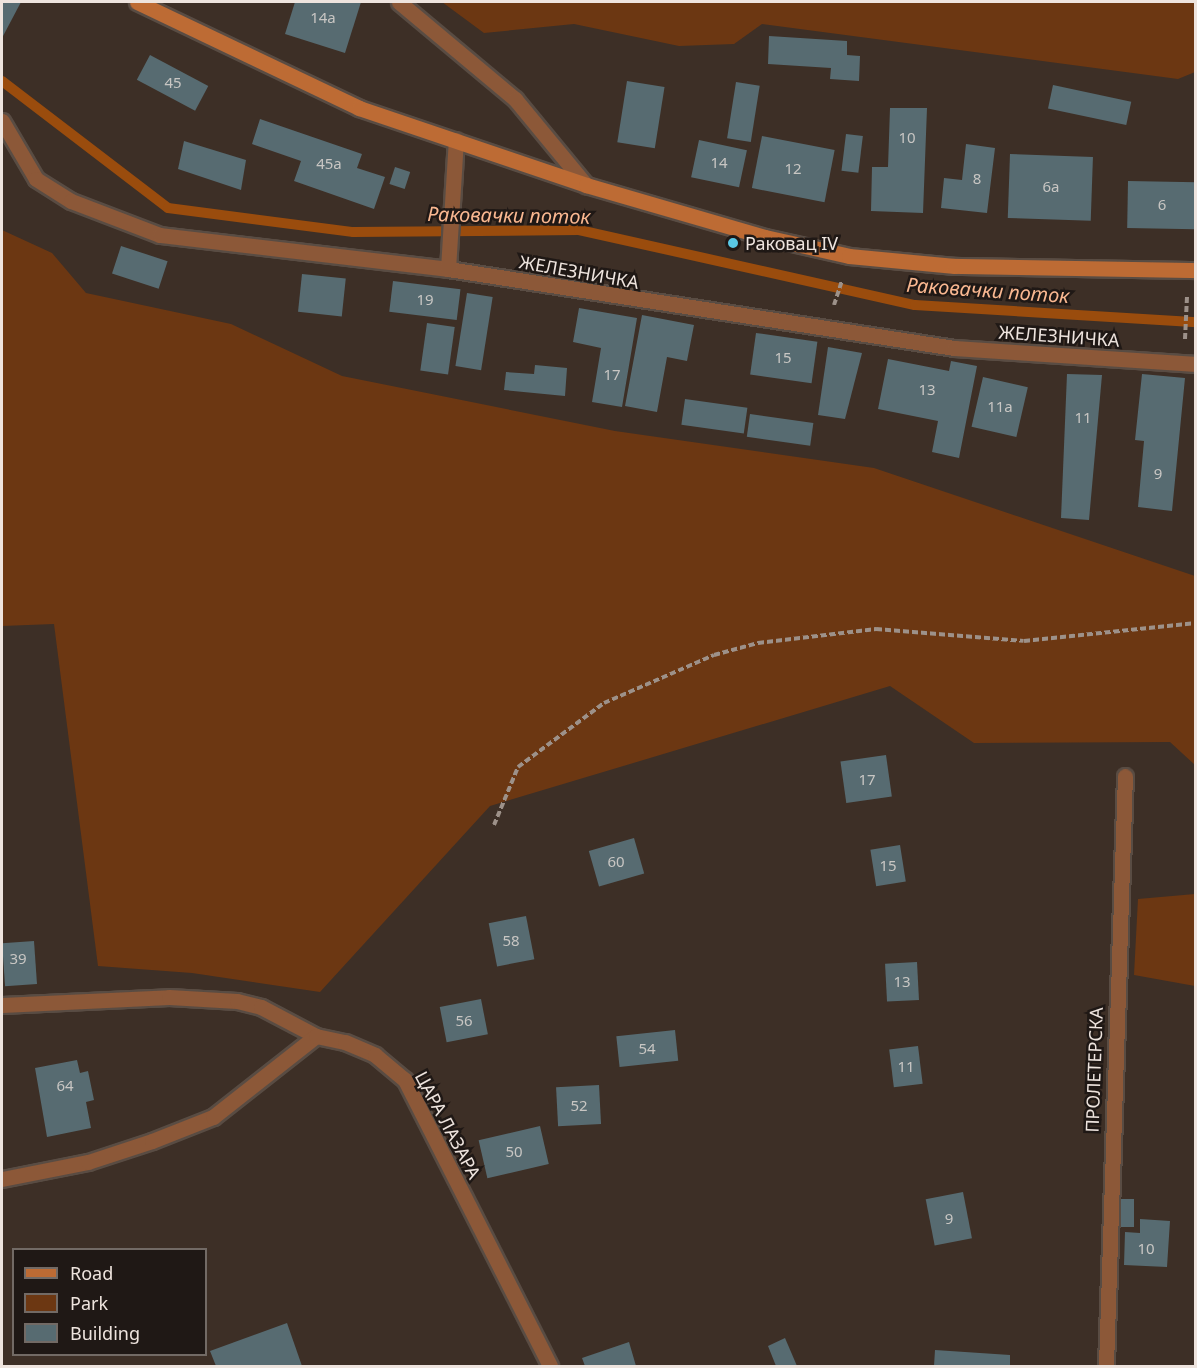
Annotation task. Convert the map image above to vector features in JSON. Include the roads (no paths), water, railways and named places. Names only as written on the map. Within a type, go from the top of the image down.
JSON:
[{"type":"street","points":[[137,2],[359,108],[586,185],[849,256],[955,266],[1191,269]]},
{"type":"street","points":[[399,2],[515,99],[586,185]]},
{"type":"street","name":"ЖЕЛЕЗНИЧКА","points":[[2,121],[36,179],[71,201],[160,235],[448,269],[827,331],[954,348],[1190,364]]},
{"type":"street","points":[[448,269],[456,140]]},
{"type":"street","name":"ПРОЛЕТЕРСКА","points":[[1106,1366],[1125,776]]},
{"type":"street","name":"ЦАРА ЛАЗАРА","points":[[2,1005],[169,997],[237,1001],[261,1007],[316,1036],[375,1055],[405,1080],[550,1366]]},
{"type":"street","points":[[2,1179],[88,1162],[213,1117],[316,1036]]},
{"type":"waterway","name":"Раковачки поток","points":[[2,81],[168,208],[353,232],[579,230],[915,305],[1196,322]]},
{"type":"place","name":"Раковац IV","points":[[733,243]]}]
